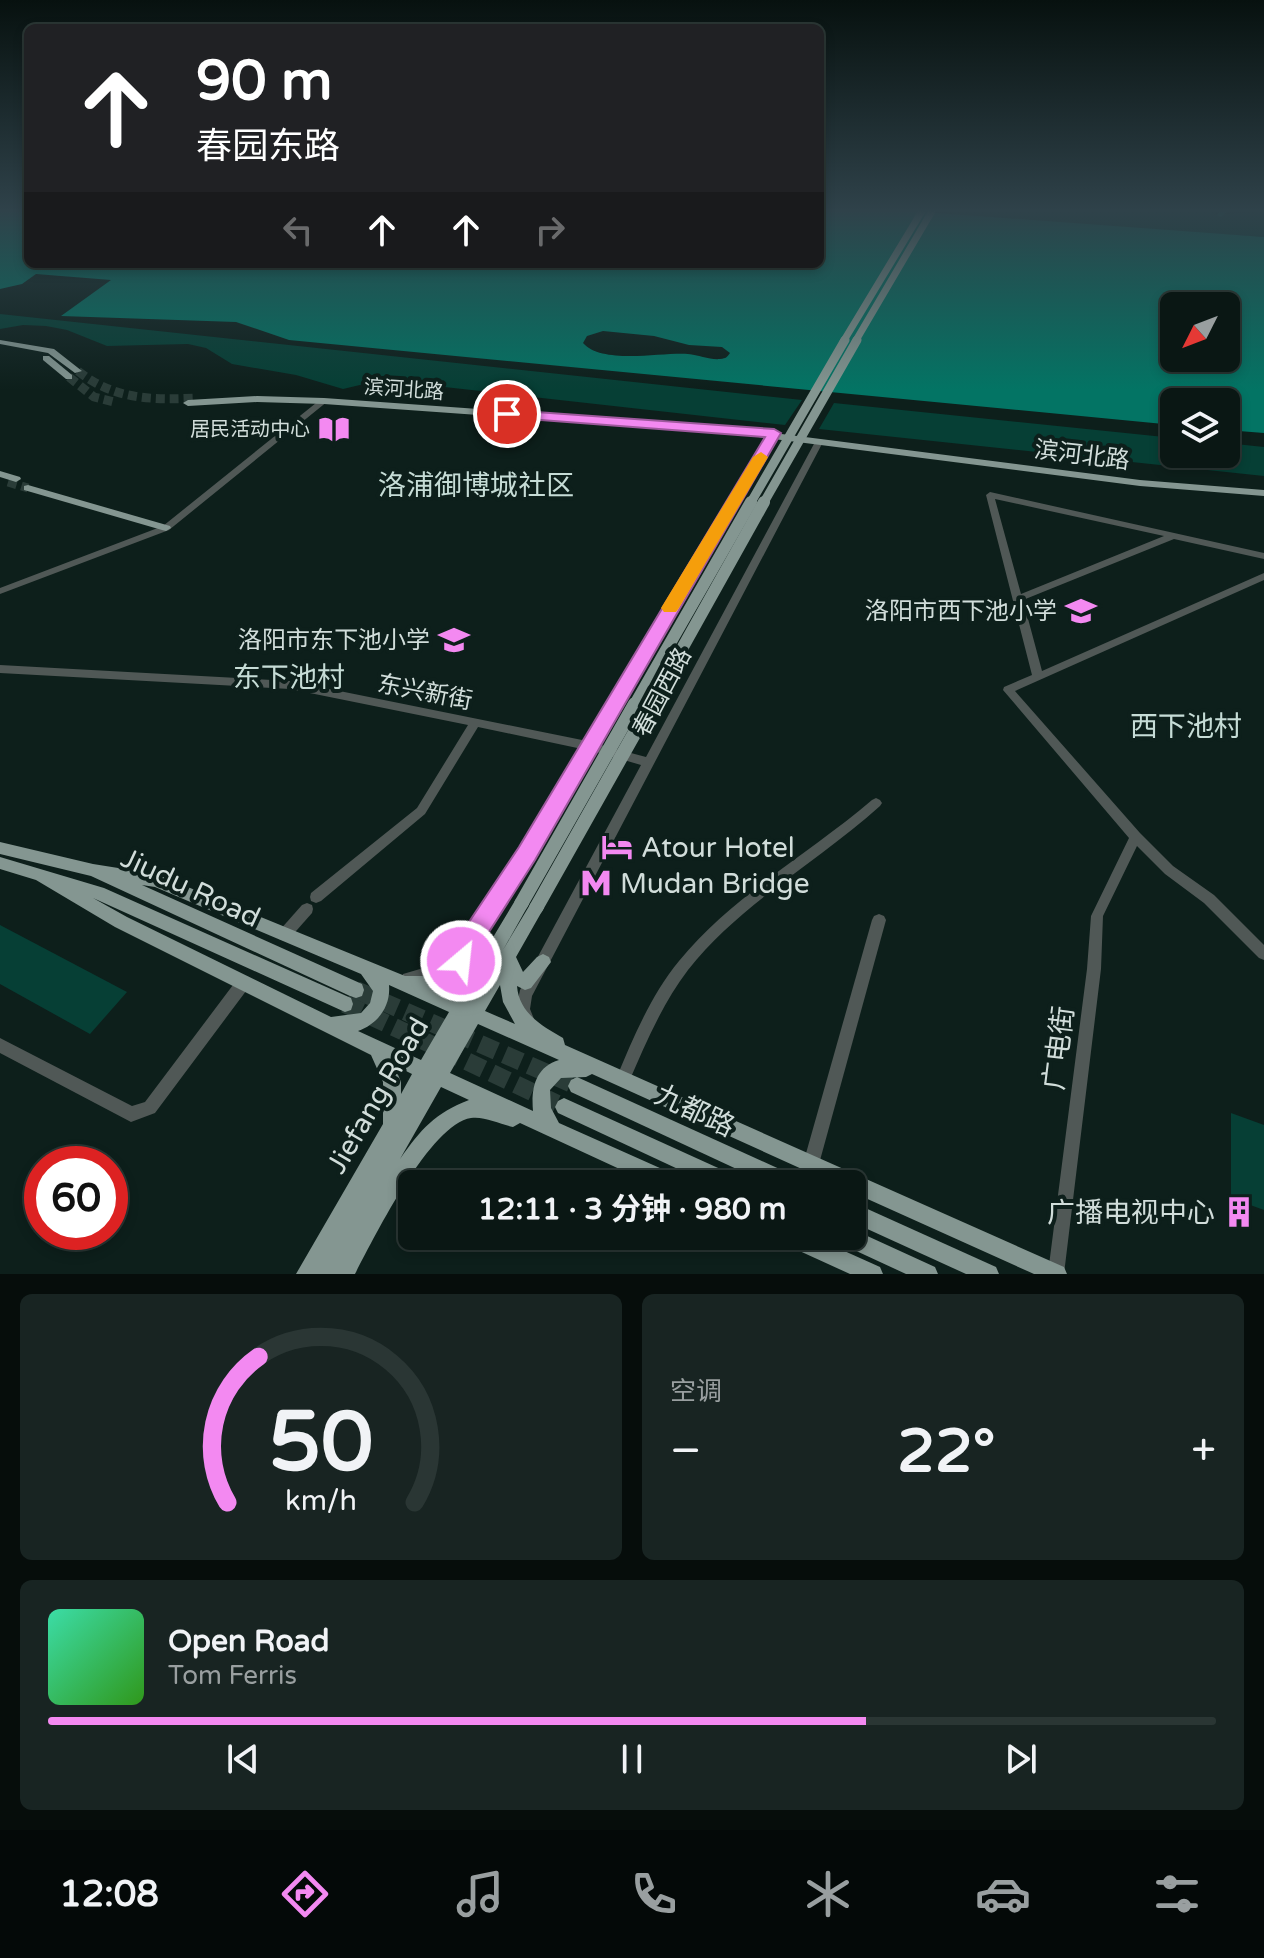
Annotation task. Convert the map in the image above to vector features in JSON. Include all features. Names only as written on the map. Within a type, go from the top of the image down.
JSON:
[{"type":"main road","points":[[529,906],[815,389],[886,270]]},
{"type":"main road","points":[[529,906],[897,270]]},
{"type":"main road","points":[[0,344],[51,351],[78,371]]},
{"type":"main road","points":[[0,344],[41,355],[58,365],[69,377]]},
{"type":"main road","name":"滨河北路","points":[[193,400],[324,401],[720,429],[817,445],[1140,483],[1264,492]]},
{"type":"main road","points":[[32,486],[168,526]]},
{"type":"main road","name":"Jiudu Road","points":[[0,848],[93,870],[356,990]]},
{"type":"main road","points":[[494,951],[476,965],[469,966],[461,961],[461,954],[527,853]]},
{"type":"main road","name":"Jiudu Road","points":[[0,863],[99,893],[345,1004]]},
{"type":"main road","points":[[93,870],[156,881],[397,981],[1057,1274]]},
{"type":"main road","points":[[38,874],[121,922],[377,1049],[642,1170]]},
{"type":"main road","name":"Jiefang Road","points":[[466,1012],[513,951],[529,906]]},
{"type":"main road","name":"Jiefang Road","points":[[323,1274],[466,1012],[494,951],[529,906]]},
{"type":"main road","points":[[397,981],[426,985],[453,982],[473,973],[494,951]]},
{"type":"main road","points":[[513,951],[512,968],[519,981],[530,979],[543,962]]},
{"type":"main road","points":[[513,951],[506,981],[511,1004],[522,1020],[538,1033],[614,1075]]},
{"type":"main road","points":[[330,1025],[355,1025],[368,1019],[378,1007],[382,989],[368,971]]},
{"type":"main road","points":[[377,1049],[385,1059],[392,1082],[391,1125]]},
{"type":"main road","points":[[553,1130],[540,1100],[546,1078],[566,1066],[614,1075]]},
{"type":"main road","name":"Jiefang Road","points":[[306,1274],[391,1125],[430,1074]]},
{"type":"main road","name":"九都路","points":[[577,1086],[760,1170]]},
{"type":"main road","name":"九都路","points":[[564,1107],[701,1170]]},
{"type":"main road","points":[[344,1274],[417,1150],[443,1120],[471,1109],[534,1122]]},
{"type":"main road","points":[[866,1218],[989,1274]]},
{"type":"main road","points":[[866,1245],[928,1274]]},
{"type":"main road","points":[[820,1250],[873,1274]]},
{"type":"street","points":[[0,591],[168,526],[324,401]]},
{"type":"street","points":[[397,981],[441,969],[451,960],[484,907],[527,853],[772,436]]},
{"type":"street","name":"春园西路","points":[[538,1033],[523,1009],[525,995],[817,445]]},
{"type":"street","points":[[1038,677],[990,495],[1264,556]]},
{"type":"street","points":[[1017,599],[1176,535]]},
{"type":"street","points":[[1264,576],[1008,690],[1136,837],[1169,870],[1209,899],[1264,954]]},
{"type":"street","name":"东兴新街","points":[[0,669],[290,685],[590,746],[647,762]]},
{"type":"street","points":[[316,897],[421,811],[476,722]]},
{"type":"street","points":[[614,1075],[684,968],[732,919],[876,803]]},
{"type":"street","name":"广电街","points":[[1057,1274],[1094,969],[1097,916],[1136,837]]},
{"type":"street","points":[[284,935],[307,909]]},
{"type":"street","points":[[811,1164],[879,920]]},
{"type":"street","points":[[0,1045],[131,1114],[150,1108],[244,982]]},
{"type":"shaded area","points":[[0,270],[1264,270],[1264,433],[1240,431],[1240,388],[1160,388],[1160,424],[289,340],[236,322],[61,316],[111,280],[36,274],[22,284],[0,289]],"holes":[[[603,331],[654,336],[689,345],[722,347],[730,353],[725,358],[716,359],[688,354],[618,356],[592,350],[583,343],[587,336]]]},
{"type":"shaded area","points":[[0,314],[802,400],[785,425],[381,380],[343,389],[296,375],[232,364],[206,348],[188,344],[107,346],[67,330],[46,326],[23,325],[0,329]]},
{"type":"shaded area","points":[[834,403],[1160,437],[1160,465],[819,429]]},
{"type":"shaded area","points":[[1240,444],[1264,447],[1264,476],[1188,468],[1240,468]]},
{"type":"shaded area","points":[[0,925],[127,992],[90,1034],[0,984]]},
{"type":"shaded area","points":[[1231,1113],[1264,1125],[1264,1210],[1231,1198]]},
{"type":"tunnel","points":[[78,371],[105,388],[120,393],[164,399],[197,398]]},
{"type":"tunnel","points":[[69,377],[94,397],[114,402]]},
{"type":"tunnel","points":[[8,482],[28,488]]},
{"type":"tunnel","points":[[356,990],[577,1086]]},
{"type":"tunnel","points":[[345,1004],[564,1107]]},
{"type":"slow traffic","points":[[670,608],[761,457]]},
{"type":"place","name":"居民活动中心","points":[[334,429]]},
{"type":"place","name":"洛阳市西下池小学","points":[[1081,611]]},
{"type":"place","name":"洛阳市东下池小学","points":[[454,640]]},
{"type":"place","name":"Atour Hotel","points":[[617,847]]},
{"type":"place","name":"Mudan Bridge","points":[[596,883]]},
{"type":"place","name":"广播电视中心","points":[[1239,1212]]},
{"type":"district","name":"洛浦御博城社区","points":[[476,485]]},
{"type":"district","name":"东下池村","points":[[289,677]]},
{"type":"district","name":"西下池村","points":[[1186,726]]},
{"type":"route","points":[[461,961],[461,954],[527,853],[774,433],[507,414]]}]
